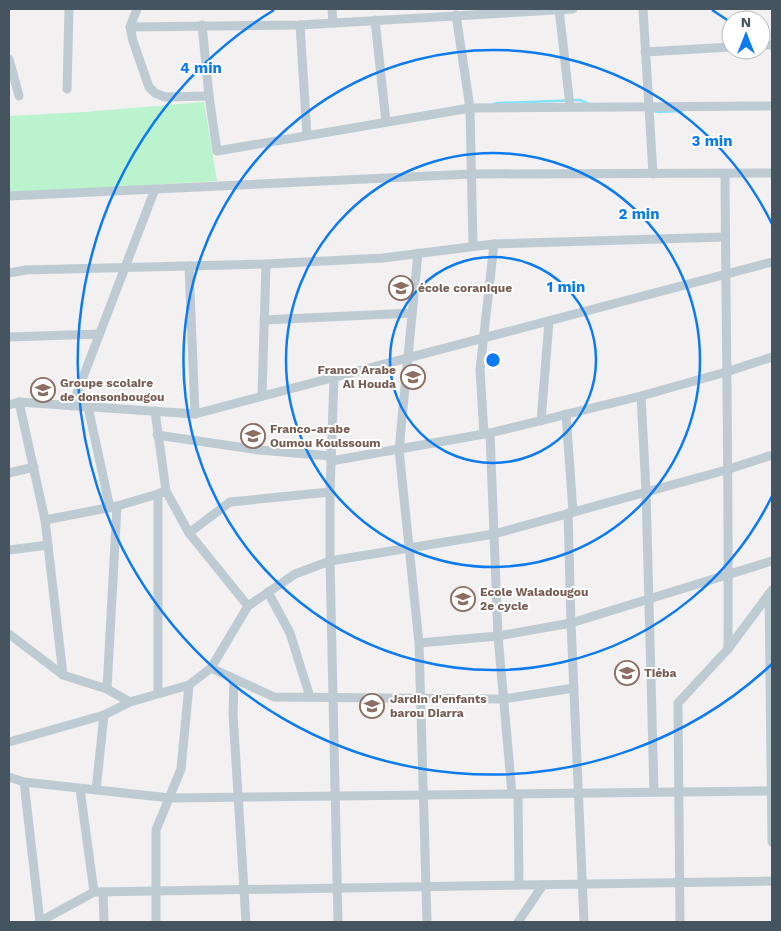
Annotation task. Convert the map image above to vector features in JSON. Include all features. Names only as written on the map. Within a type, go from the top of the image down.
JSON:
[{"type":"street","points":[[67,89],[69,9]]},
{"type":"street","points":[[137,9],[130,27],[149,87],[155,93],[165,97],[209,96]]},
{"type":"street","points":[[332,9],[333,23]]},
{"type":"street","points":[[559,9],[570,106]]},
{"type":"street","points":[[130,27],[300,25],[573,9]]},
{"type":"street","points":[[643,9],[653,174]]},
{"type":"street","points":[[456,15],[470,108],[473,246]]},
{"type":"street","points":[[375,20],[386,122]]},
{"type":"street","points":[[202,25],[217,151],[470,108],[772,106]]},
{"type":"street","points":[[300,25],[307,135]]},
{"type":"street","points":[[645,52],[721,48]]},
{"type":"street","points":[[9,59],[19,96]]},
{"type":"street","points":[[9,196],[471,174],[772,173]]},
{"type":"street","points":[[725,174],[726,470],[729,519],[728,649]]},
{"type":"street","points":[[72,406],[155,189]]},
{"type":"street","points":[[9,273],[26,270],[266,264],[383,258],[494,244],[725,238]]},
{"type":"street","points":[[494,244],[480,370],[487,434],[494,534],[498,636],[515,794],[519,885]]},
{"type":"street","points":[[418,254],[400,450],[419,643],[427,922]]},
{"type":"street","points":[[9,405],[19,402],[194,414],[772,262]]},
{"type":"street","points":[[262,396],[266,264]]},
{"type":"street","points":[[189,266],[194,414]]},
{"type":"street","points":[[264,320],[412,313]]},
{"type":"street","points":[[541,420],[549,321]]},
{"type":"street","points":[[9,337],[99,334]]},
{"type":"street","points":[[157,435],[259,450],[331,458],[400,450],[487,434],[641,396],[772,357]]},
{"type":"street","points":[[334,377],[330,561],[338,922]]},
{"type":"street","points":[[641,396],[646,491],[654,792]]},
{"type":"street","points":[[19,402],[45,520],[63,675]]},
{"type":"street","points":[[88,407],[114,507],[107,689]]},
{"type":"street","points":[[155,411],[162,492],[158,693]]},
{"type":"street","points":[[566,414],[570,512],[570,623],[584,922]]},
{"type":"street","points":[[9,742],[104,715],[130,702],[189,685],[211,668],[248,606],[295,574],[330,561],[494,534],[726,470],[772,455]]},
{"type":"street","points":[[9,473],[34,467]]},
{"type":"street","points":[[45,520],[114,507],[162,492]]},
{"type":"street","points":[[162,492],[189,534],[248,606]]},
{"type":"street","points":[[189,534],[230,502],[330,492]]},
{"type":"street","points":[[9,550],[48,545]]},
{"type":"street","points":[[419,643],[498,636],[570,623],[772,561]]},
{"type":"street","points":[[268,592],[290,633],[310,697]]},
{"type":"street","points":[[680,922],[678,703],[728,649],[770,592]]},
{"type":"street","points":[[770,592],[772,842]]},
{"type":"street","points":[[9,634],[63,675],[107,689],[130,702]]},
{"type":"street","points":[[211,668],[274,697],[504,699],[574,688]]},
{"type":"street","points":[[234,680],[233,714],[246,922]]},
{"type":"street","points":[[156,922],[156,830],[181,769],[189,685]]},
{"type":"street","points":[[96,790],[104,715]]},
{"type":"street","points":[[9,777],[24,782],[170,798],[772,791]]},
{"type":"street","points":[[24,782],[40,922],[99,892],[772,881]]},
{"type":"street","points":[[80,789],[104,922]]},
{"type":"street","points":[[518,922],[543,885]]},
{"type":"green space","points":[[204,102],[217,181],[9,192],[9,116]]},
{"type":"waterway","points":[[493,104],[580,100],[589,104]]},
{"type":"waterway","points":[[651,110],[658,112],[682,111]]},
{"type":"place","name":"école coranique","points":[[401,288]]},
{"type":"place","name":"Franco Arabe Al Houda","points":[[413,377]]},
{"type":"place","name":"Groupe scolaire de donsonbougou","points":[[43,390]]},
{"type":"place","name":"Franco-arabe Oumou Koulssoum","points":[[253,436]]},
{"type":"place","name":"Ecole Waladougou 2e cycle","points":[[463,599]]},
{"type":"place","name":"Tiéba","points":[[627,673]]},
{"type":"place","name":"Jardin d'enfants barou Diarra","points":[[372,706]]}]
